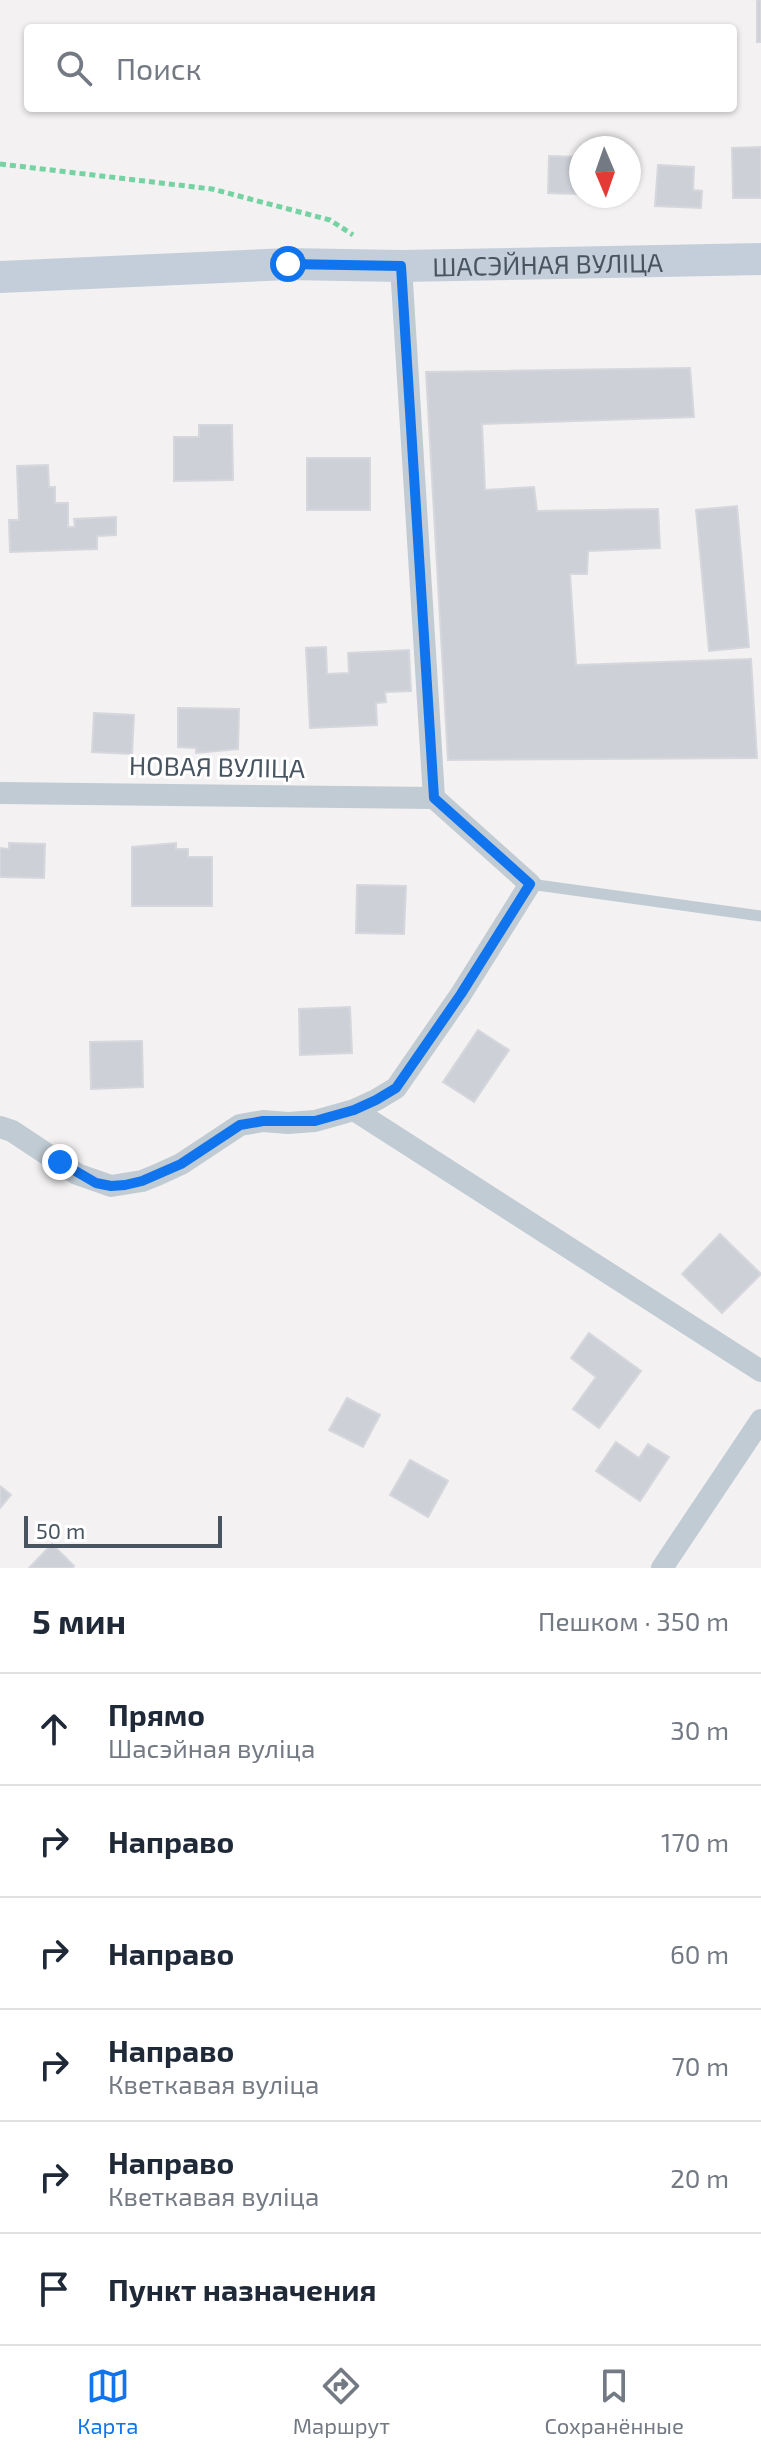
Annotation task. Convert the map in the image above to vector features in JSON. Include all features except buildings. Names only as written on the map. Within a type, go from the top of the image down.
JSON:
[{"type":"main road","name":"ШАСЭЙНАЯ ВУЛІЦА","points":[[0,277],[258,265],[401,266],[761,259]]},
{"type":"street","points":[[0,1127],[12,1131],[77,1174],[111,1186],[142,1181],[181,1164],[240,1125],[263,1121],[315,1121],[354,1110],[396,1088],[461,994],[530,884],[434,798],[401,266]]},
{"type":"street","name":"НОВАЯ ВУЛІЦА","points":[[0,793],[434,798]]},
{"type":"street","points":[[354,1110],[761,1371]]},
{"type":"street","points":[[662,1568],[761,1420]]},
{"type":"lane","points":[[530,884],[761,916]]},
{"type":"path","points":[[0,164],[212,189],[330,220],[401,266]]},
{"type":"route","points":[[60,1162],[96,1183],[125,1185],[181,1164],[240,1125],[263,1121],[315,1121],[376,1100],[396,1088],[461,994],[530,884],[434,798],[401,266],[288,264]]}]
